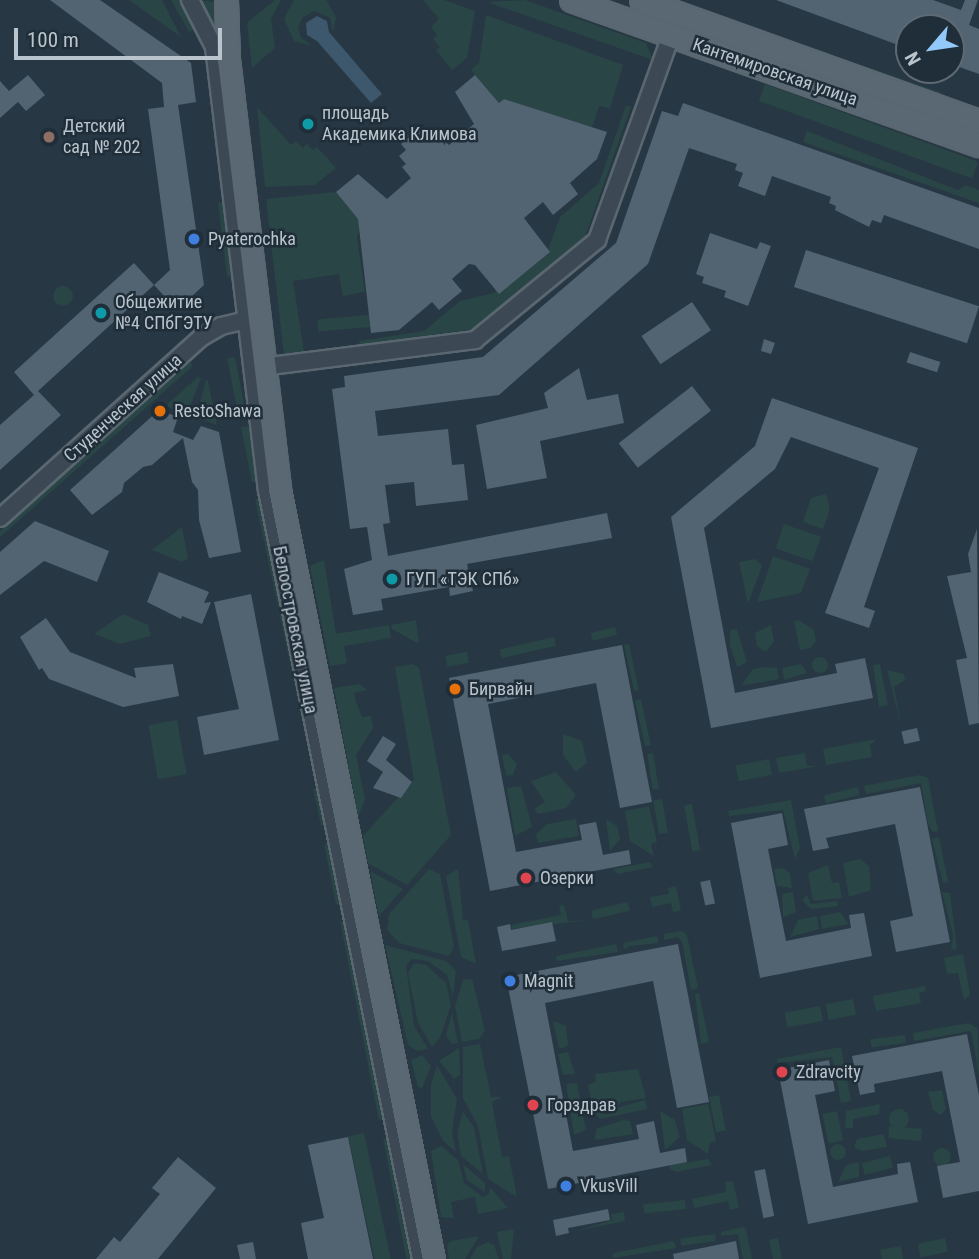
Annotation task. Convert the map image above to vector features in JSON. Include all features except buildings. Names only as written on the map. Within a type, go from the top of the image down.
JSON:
[{"type":"main road","name":"Белоостровская улица","points":[[226,0],[225,25],[251,318],[262,367],[286,526],[433,1259]]},
{"type":"main road","name":"Кантемировская улица","points":[[571,0],[979,145]]},
{"type":"main road","name":"Кантемировская улица","points":[[641,0],[979,121]]},
{"type":"street","name":"Белоостровская улица","points":[[190,0],[216,60],[251,318],[267,491],[421,1259]]},
{"type":"street","points":[[262,367],[475,340],[597,240],[671,36]]},
{"type":"street","name":"Студенческая улица","points":[[0,518],[202,337],[251,318]]},
{"type":"green space","points":[[129,0],[162,0],[181,37]]},
{"type":"green space","points":[[171,0],[182,0],[197,28],[189,32]]},
{"type":"green space","points":[[194,0],[216,2],[218,46]]},
{"type":"green space","points":[[275,0],[281,0],[271,19],[275,48],[252,68],[247,23]]},
{"type":"green space","points":[[294,0],[326,0],[336,17],[333,32],[330,18],[314,11],[302,18],[298,28],[301,38],[313,46],[294,41],[284,19]]},
{"type":"green space","points":[[423,0],[444,0],[475,11],[467,58],[452,70],[436,50],[440,47],[433,39],[437,35],[431,27],[439,19]]},
{"type":"green space","points":[[525,0],[646,43],[653,60],[487,2]]},
{"type":"green space","points":[[486,15],[623,65],[610,108],[599,106],[592,128],[504,99],[499,103],[471,70],[479,63]]},
{"type":"green space","points":[[765,32],[895,77],[895,83],[763,38]]},
{"type":"green space","points":[[765,84],[978,162],[972,179],[759,101]]},
{"type":"green space","points":[[898,84],[916,84],[941,93],[939,98]]},
{"type":"green space","points":[[626,105],[631,107],[585,237],[473,329],[360,345],[359,341],[424,331],[460,301],[494,293],[549,247],[560,217],[599,183]]},
{"type":"green space","points":[[257,107],[291,145],[296,141],[303,148],[307,144],[313,150],[317,147],[336,168],[315,185],[265,187]]},
{"type":"green space","points":[[807,131],[958,190],[965,185],[979,190],[979,203],[803,142]]},
{"type":"green space","points":[[336,192],[361,222],[357,238],[365,292],[343,296],[339,274],[293,281],[304,352],[284,355],[266,199]]},
{"type":"green space","points":[[225,202],[234,276],[227,277],[218,203]]},
{"type":"green space","points":[[63,286],[70,289],[73,296],[70,303],[63,306],[56,303],[53,296],[56,289]]},
{"type":"green space","points":[[369,315],[370,327],[318,331],[317,320]]},
{"type":"green space","points":[[235,357],[245,410],[237,412],[227,359]]},
{"type":"green space","points":[[189,361],[193,366],[0,537],[0,531]]},
{"type":"green space","points":[[198,377],[201,378],[187,414],[165,406]]},
{"type":"green space","points":[[206,380],[208,381],[217,425],[196,417]]},
{"type":"green space","points":[[248,426],[259,481],[252,482],[241,427]]},
{"type":"green space","points":[[826,494],[830,509],[823,529],[803,522],[811,498]]},
{"type":"green space","points":[[263,498],[315,743],[307,744],[255,500]]},
{"type":"green space","points":[[784,524],[821,537],[812,561],[776,549]]},
{"type":"green space","points":[[182,527],[188,558],[182,562],[152,550]]},
{"type":"green space","points":[[773,556],[810,569],[801,593],[757,602]]},
{"type":"green space","points":[[756,559],[762,566],[748,604],[739,562]]},
{"type":"green space","points":[[324,560],[336,634],[389,625],[391,638],[344,646],[347,663],[330,666],[310,566]]},
{"type":"green space","points":[[123,614],[148,625],[151,636],[120,644],[94,634]]},
{"type":"green space","points":[[416,620],[419,644],[392,629],[391,625]]},
{"type":"green space","points":[[799,620],[814,630],[816,641],[811,648],[800,650],[794,621]]},
{"type":"green space","points":[[771,625],[774,641],[766,652],[757,646],[755,633]]},
{"type":"green space","points":[[615,627],[617,635],[593,641],[591,633]]},
{"type":"green space","points":[[737,629],[747,662],[737,667],[730,645],[730,630]]},
{"type":"green space","points":[[554,637],[556,646],[501,658],[499,650]]},
{"type":"green space","points":[[629,644],[639,690],[634,691],[624,645]]},
{"type":"green space","points":[[467,652],[469,663],[447,667],[445,656]]},
{"type":"green space","points":[[817,657],[823,657],[828,665],[826,671],[817,673],[812,668],[812,662]]},
{"type":"green space","points":[[413,664],[419,668],[451,835],[407,885],[368,863],[363,836],[414,780],[395,667]]},
{"type":"green space","points":[[801,664],[807,673],[784,680],[782,668]]},
{"type":"green space","points":[[880,664],[888,705],[879,707],[873,665]]},
{"type":"green space","points":[[777,668],[779,679],[741,686],[753,669]]},
{"type":"green space","points":[[887,670],[904,674],[905,680],[894,687],[901,725]]},
{"type":"green space","points":[[360,684],[367,690],[354,693],[355,699],[362,717],[371,716],[373,728],[356,755],[365,799],[358,817],[334,688]]},
{"type":"green space","points":[[641,699],[651,745],[645,746],[635,700]]},
{"type":"green space","points":[[177,720],[187,774],[158,779],[148,725]]},
{"type":"green space","points":[[563,734],[582,741],[587,763],[576,772],[563,755]]},
{"type":"green space","points":[[877,739],[870,745],[872,757],[826,765],[823,749]]},
{"type":"green space","points":[[653,753],[659,789],[653,789],[647,754]]},
{"type":"green space","points":[[805,753],[807,766],[819,766],[779,773],[776,758]]},
{"type":"green space","points":[[508,754],[517,764],[513,775],[506,776],[502,755]]},
{"type":"green space","points":[[769,759],[772,775],[739,781],[736,765]]},
{"type":"green space","points":[[556,772],[576,795],[566,808],[538,814],[534,809],[545,802],[531,781]]},
{"type":"green space","points":[[920,775],[928,778],[938,831],[933,832],[928,824],[921,783],[866,794],[864,786]]},
{"type":"green space","points":[[521,786],[532,827],[515,836],[507,788]]},
{"type":"green space","points":[[321,787],[329,824],[321,826],[313,789]]},
{"type":"green space","points":[[858,787],[860,795],[826,803],[824,795]]},
{"type":"green space","points":[[662,799],[668,832],[659,834],[653,801]]},
{"type":"green space","points":[[791,800],[800,848],[795,859],[783,810],[729,816],[728,811]]},
{"type":"green space","points":[[692,804],[700,850],[692,852],[684,805]]},
{"type":"green space","points":[[649,806],[657,842],[651,844],[654,856],[630,841],[625,811]]},
{"type":"green space","points":[[576,819],[579,836],[538,843],[536,834],[547,824]]},
{"type":"green space","points":[[606,819],[617,826],[620,839],[610,851]]},
{"type":"green space","points":[[939,837],[948,882],[943,883],[932,839]]},
{"type":"green space","points":[[332,843],[344,903],[336,904],[324,845]]},
{"type":"green space","points":[[860,859],[869,866],[871,890],[849,897],[843,863]]},
{"type":"green space","points":[[650,862],[653,867],[618,874],[613,869]]},
{"type":"green space","points":[[828,865],[832,883],[839,882],[842,898],[813,901],[808,873]]},
{"type":"green space","points":[[783,868],[790,873],[792,888],[777,886],[774,869]]},
{"type":"green space","points":[[429,869],[440,874],[454,947],[449,956],[399,943],[387,930],[389,914]]},
{"type":"green space","points":[[458,869],[463,920],[468,920],[476,964],[461,957],[446,876]]},
{"type":"green space","points":[[370,871],[403,889],[379,916]]},
{"type":"green space","points":[[676,886],[681,911],[673,912],[671,903],[652,907],[650,897],[669,894],[668,888]]},
{"type":"green space","points":[[793,892],[796,912],[783,917],[782,894]]},
{"type":"green space","points":[[942,892],[950,893],[957,949],[951,950],[953,935]]},
{"type":"green space","points":[[807,895],[811,904],[837,901],[838,906],[811,909],[802,900]]},
{"type":"green space","points":[[628,902],[630,911],[593,919],[591,911]]},
{"type":"green space","points":[[564,905],[568,921],[588,920],[512,929],[511,925],[561,915],[559,906]]},
{"type":"green space","points":[[840,912],[849,924],[822,929],[820,916]]},
{"type":"green space","points":[[817,916],[819,929],[790,937],[798,920]]},
{"type":"green space","points":[[348,920],[387,1118],[379,1120],[340,922]]},
{"type":"green space","points":[[682,931],[687,935],[698,988],[691,990],[682,942],[678,937],[664,940],[664,934]]},
{"type":"green space","points":[[657,936],[659,943],[630,946],[624,950],[623,943]]},
{"type":"green space","points":[[616,944],[618,952],[557,961],[556,956]]},
{"type":"green space","points":[[385,945],[446,961],[456,971],[453,996],[447,975],[428,961],[412,959],[406,965],[414,1025],[428,1049],[417,1051],[408,1045]]},
{"type":"green space","points":[[963,954],[970,994],[964,1000],[958,973],[947,974],[944,958]]},
{"type":"green space","points":[[414,963],[426,965],[446,983],[451,1005],[440,1038],[432,1047],[418,1023],[408,973]]},
{"type":"green space","points":[[472,979],[485,1031],[479,1039],[462,1042],[455,1006],[463,980]]},
{"type":"green space","points":[[925,986],[926,991],[919,993],[921,1003],[876,1011],[873,996]]},
{"type":"green space","points":[[699,993],[709,1042],[701,1044],[695,994]]},
{"type":"green space","points":[[853,999],[856,1015],[829,1020],[826,1004]]},
{"type":"green space","points":[[820,1006],[823,1021],[788,1028],[785,1013]]},
{"type":"green space","points":[[452,1013],[458,1043],[452,1044],[446,1035]]},
{"type":"green space","points":[[553,1021],[566,1026],[568,1045],[563,1048],[559,1048]]},
{"type":"green space","points":[[969,1023],[978,1029],[979,1076],[971,1031],[914,1041],[913,1033]]},
{"type":"green space","points":[[905,1035],[906,1043],[871,1047],[870,1039]]},
{"type":"green space","points":[[480,1044],[491,1097],[502,1097],[492,1102],[502,1157],[509,1156],[517,1197],[488,1179],[478,1126],[463,1098],[463,1047]]},
{"type":"green space","points":[[841,1047],[851,1101],[841,1103],[832,1057],[778,1063],[777,1059]]},
{"type":"green space","points":[[459,1048],[460,1075],[454,1079],[439,1061]]},
{"type":"green space","points":[[568,1052],[575,1074],[563,1075],[558,1054]]},
{"type":"green space","points":[[422,1055],[431,1066],[422,1088],[418,1087],[411,1060]]},
{"type":"green space","points":[[437,1065],[457,1099],[452,1132],[456,1152],[443,1141],[431,1116],[431,1085]]},
{"type":"green space","points":[[638,1069],[646,1098],[621,1102],[616,1108],[645,1100],[647,1109],[600,1119],[593,1111],[588,1085],[596,1082],[595,1074]]},
{"type":"green space","points":[[577,1083],[586,1130],[574,1135],[566,1084]]},
{"type":"green space","points":[[942,1090],[946,1109],[940,1115],[933,1110],[928,1092]]},
{"type":"green space","points":[[719,1095],[726,1130],[716,1132],[709,1097]]},
{"type":"green space","points":[[708,1104],[716,1141],[710,1143],[708,1154],[687,1140],[682,1109]]},
{"type":"green space","points":[[880,1104],[879,1114],[853,1119],[853,1128],[845,1128],[846,1111]]},
{"type":"green space","points":[[899,1109],[906,1112],[909,1119],[906,1126],[899,1129],[892,1126],[889,1119],[892,1112]]},
{"type":"green space","points":[[660,1111],[675,1120],[680,1137],[665,1150]]},
{"type":"green space","points":[[837,1111],[843,1140],[829,1143],[822,1114]]},
{"type":"green space","points":[[463,1112],[474,1127],[483,1174],[461,1156],[457,1132]]},
{"type":"green space","points":[[623,1120],[630,1121],[633,1134],[595,1140],[596,1129]]},
{"type":"green space","points":[[889,1126],[922,1129],[921,1141],[888,1138]]},
{"type":"green space","points":[[364,1133],[391,1259],[374,1259],[348,1136]]},
{"type":"green space","points":[[884,1134],[887,1147],[862,1151],[854,1147],[857,1139]]},
{"type":"green space","points":[[390,1138],[413,1259],[406,1259],[383,1139]]},
{"type":"green space","points":[[838,1144],[844,1146],[844,1158],[838,1160],[832,1158],[830,1152],[832,1146]]},
{"type":"green space","points":[[441,1146],[458,1160],[464,1183],[483,1197],[489,1194],[490,1187],[508,1208],[478,1214],[475,1197],[451,1202],[454,1218],[441,1217],[431,1151]]},
{"type":"green space","points":[[942,1148],[948,1151],[951,1157],[948,1163],[942,1166],[936,1163],[933,1157],[936,1151]]},
{"type":"green space","points":[[890,1156],[893,1168],[865,1175],[862,1163]]},
{"type":"green space","points":[[708,1159],[712,1165],[676,1172],[670,1169],[670,1165]]},
{"type":"green space","points":[[859,1162],[859,1177],[838,1182],[846,1165]]},
{"type":"green space","points":[[463,1164],[485,1183],[485,1192],[467,1180]]},
{"type":"green space","points":[[733,1181],[739,1208],[730,1210],[728,1201],[694,1208],[692,1199],[726,1192],[725,1182]]},
{"type":"green space","points":[[685,1200],[686,1209],[644,1213],[643,1204]]},
{"type":"green space","points":[[624,1212],[625,1221],[575,1231],[612,1220],[611,1214]]},
{"type":"green space","points":[[742,1227],[746,1229],[752,1259],[743,1259],[738,1234],[721,1236],[721,1232]]},
{"type":"green space","points":[[514,1229],[511,1259],[503,1259],[497,1232]]},
{"type":"green space","points":[[715,1234],[716,1241],[681,1246],[680,1239]]},
{"type":"green space","points":[[479,1236],[465,1259],[449,1259],[447,1245],[451,1241]]},
{"type":"green space","points":[[778,1238],[782,1259],[773,1259],[769,1240]]},
{"type":"green space","points":[[945,1238],[948,1252],[921,1258],[918,1244]]},
{"type":"green space","points":[[674,1241],[676,1248],[613,1258],[613,1253]]},
{"type":"green space","points":[[488,1242],[494,1245],[499,1259],[470,1259],[477,1247]]},
{"type":"green space","points":[[901,1246],[903,1259],[882,1259],[880,1250]]},
{"type":"water","points":[[317,16],[327,21],[329,32],[382,94],[371,103],[317,41],[307,35],[306,23]]},
{"type":"place","name":"площадь Академика Климова","points":[[308,124]]},
{"type":"place","name":"Детский сад № 202","points":[[49,137]]},
{"type":"place","name":"Pyaterochka","points":[[194,239]]},
{"type":"place","name":"Общежитие №4 СПбГЭТУ","points":[[101,313]]},
{"type":"place","name":"RestoShawa","points":[[160,411]]},
{"type":"place","name":"ГУП «ТЭК СПб»","points":[[392,579]]},
{"type":"place","name":"Бирвайн","points":[[455,689]]},
{"type":"place","name":"Озерки","points":[[526,878]]},
{"type":"place","name":"Magnit","points":[[510,981]]},
{"type":"place","name":"Zdravcity","points":[[782,1072]]},
{"type":"place","name":"Горздрав","points":[[533,1105]]},
{"type":"place","name":"VkusVill","points":[[566,1186]]}]
